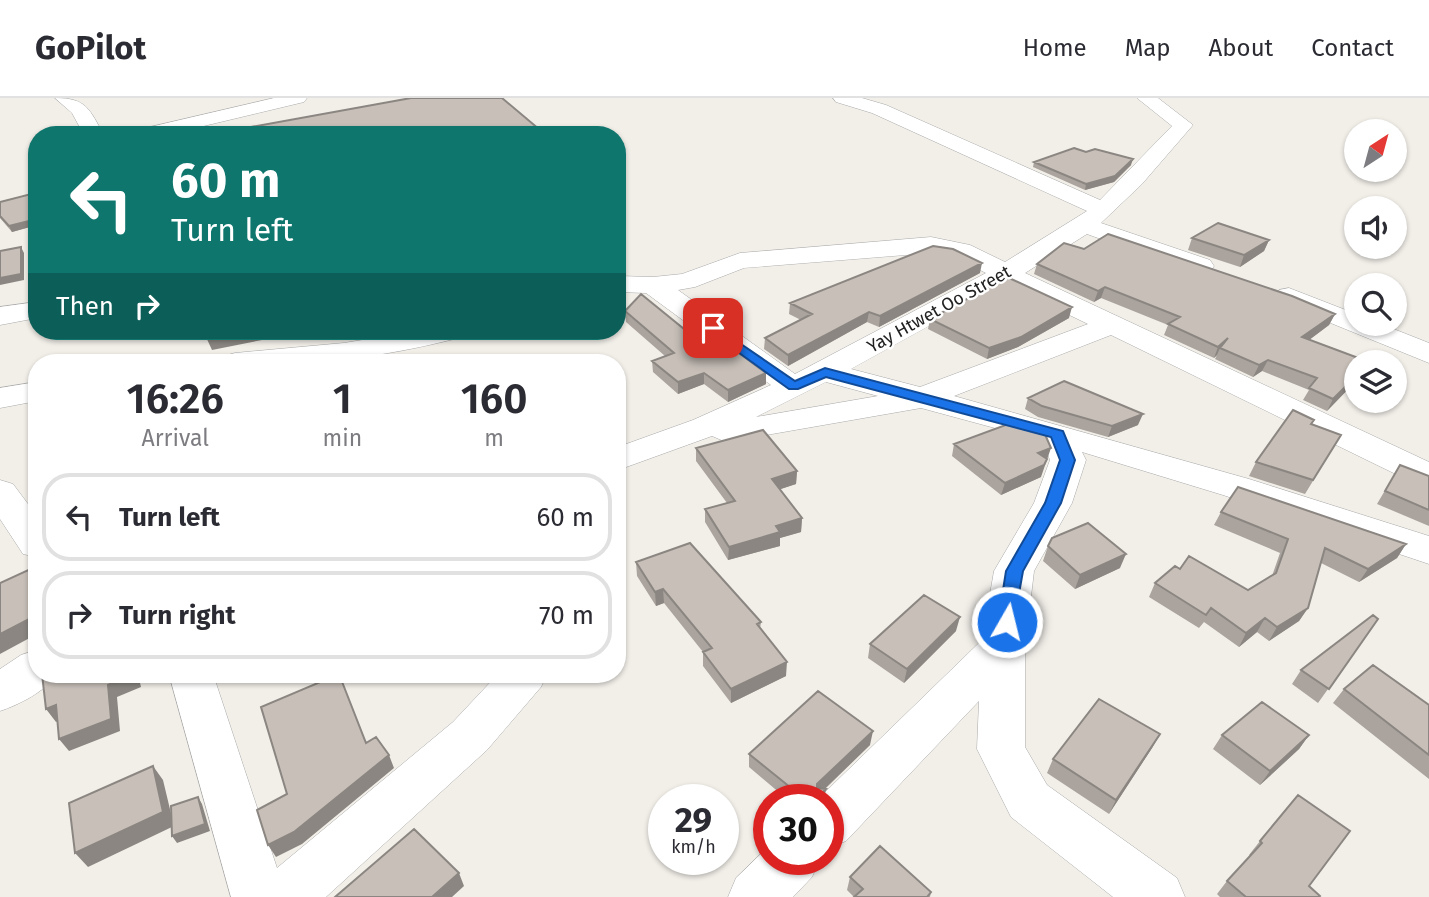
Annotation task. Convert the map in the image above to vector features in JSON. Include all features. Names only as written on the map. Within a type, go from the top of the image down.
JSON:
[{"type":"street","points":[[64,98],[80,110],[89,126]]},
{"type":"street","points":[[178,126],[298,98]]},
{"type":"street","points":[[842,98],[879,109],[1093,217],[1222,273]]},
{"type":"street","name":"Yay Htwet Oo Street","points":[[626,457],[676,441],[825,372],[1004,273],[1093,217],[1184,125],[1146,98]]},
{"type":"street","points":[[626,284],[653,285],[686,281],[740,261],[931,245],[968,250],[1004,273],[1429,476]]},
{"type":"street","points":[[653,285],[793,387]]},
{"type":"street","points":[[1260,286],[1344,319]]},
{"type":"street","points":[[0,316],[28,311]]},
{"type":"street","points":[[676,441],[921,398],[1112,325]]},
{"type":"street","points":[[1385,336],[1429,354]]},
{"type":"street","points":[[277,354],[420,340]]},
{"type":"street","points":[[825,372],[1058,435],[1236,487],[1429,550]]},
{"type":"street","points":[[0,398],[28,393]]},
{"type":"street","points":[[1058,435],[1068,460],[1053,503],[1014,571],[1003,648],[1001,748],[1029,801],[1157,897]]},
{"type":"street","points":[[0,492],[28,531]]},
{"type":"street","points":[[844,808],[1003,648]]},
{"type":"street","points":[[0,692],[28,674]]},
{"type":"street","points":[[194,683],[259,897]]},
{"type":"street","points":[[285,897],[470,736],[517,683]]},
{"type":"street","points":[[756,897],[777,875]]},
{"type":"building","points":[[411,98],[502,98],[535,126],[257,126]]},
{"type":"building","points":[[1074,148],[1086,152],[1095,149],[1133,159],[1115,176],[1086,184],[1034,162]]},
{"type":"building","points":[[28,195],[28,221],[9,226],[0,216],[0,202]]},
{"type":"building","points":[[1218,223],[1269,240],[1244,255],[1192,238]]},
{"type":"building","points":[[1108,234],[1292,296],[1335,314],[1302,337],[1344,353],[1344,388],[1333,399],[1309,388],[1317,378],[1268,360],[1259,365],[1220,348],[1228,338],[1218,347],[1168,324],[1180,317],[1105,287],[1098,291],[1037,264],[1064,243],[1084,249]]},
{"type":"building","points":[[933,246],[953,249],[982,263],[880,316],[869,312],[788,355],[765,338],[812,314],[790,303]]},
{"type":"building","points":[[21,247],[21,274],[0,278],[0,251]]},
{"type":"building","points":[[1007,277],[1072,307],[1021,337],[989,348],[930,319]]},
{"type":"building","points":[[641,294],[705,346],[721,340],[766,373],[728,390],[704,373],[678,382],[652,361],[674,353],[626,310]]},
{"type":"building","points":[[1064,381],[1143,414],[1112,426],[1042,406],[1028,398]]},
{"type":"building","points":[[1293,410],[1314,420],[1311,424],[1341,435],[1313,480],[1256,462]]},
{"type":"building","points":[[1011,423],[1044,432],[1051,448],[1038,453],[1047,459],[1044,465],[1005,483],[954,444]]},
{"type":"building","points":[[763,430],[797,471],[772,479],[802,518],[776,526],[780,532],[729,547],[705,509],[735,501],[696,448]]},
{"type":"building","points":[[1400,465],[1429,476],[1429,510],[1385,491]]},
{"type":"building","points":[[1238,487],[1406,544],[1368,569],[1325,548],[1308,608],[1277,627],[1265,618],[1246,633],[1211,608],[1206,615],[1155,583],[1175,566],[1180,569],[1189,556],[1248,590],[1276,573],[1288,539],[1221,512]]},
{"type":"building","points":[[1088,523],[1126,554],[1080,575],[1048,546],[1052,538]]},
{"type":"building","points":[[690,543],[761,622],[757,624],[787,662],[731,689],[703,652],[712,648],[663,589],[655,592],[636,562]]},
{"type":"building","points":[[28,570],[28,620],[0,634],[0,583]]},
{"type":"building","points":[[924,595],[960,617],[907,669],[870,644]]},
{"type":"building","points":[[1373,615],[1378,619],[1329,689],[1301,670]]},
{"type":"building","points":[[1373,665],[1429,705],[1429,755],[1344,689]]},
{"type":"building","points":[[43,683],[113,683],[108,685],[111,719],[59,739],[56,705],[46,709]]},
{"type":"building","points":[[318,683],[343,683],[366,743],[376,737],[389,755],[294,832],[268,845],[257,810],[287,794],[261,707]]},
{"type":"building","points":[[818,691],[873,731],[817,784],[786,784],[749,754]]},
{"type":"building","points":[[1099,699],[1160,734],[1116,800],[1053,759]]},
{"type":"building","points":[[1262,702],[1309,735],[1270,771],[1222,735]]},
{"type":"building","points":[[153,766],[163,812],[75,853],[69,803]]},
{"type":"building","points":[[1298,795],[1350,831],[1309,886],[1320,896],[1246,897],[1227,881],[1262,843],[1260,841]]},
{"type":"building","points":[[198,797],[205,824],[172,836],[171,806]]},
{"type":"building","points":[[414,829],[459,873],[432,897],[335,897]]},
{"type":"building","points":[[880,846],[931,892],[927,897],[854,897],[863,889],[850,877]]},
{"type":"route","points":[[713,328],[793,387],[825,372],[1058,435],[1068,460],[1053,503],[1014,571],[1007,622]]}]
